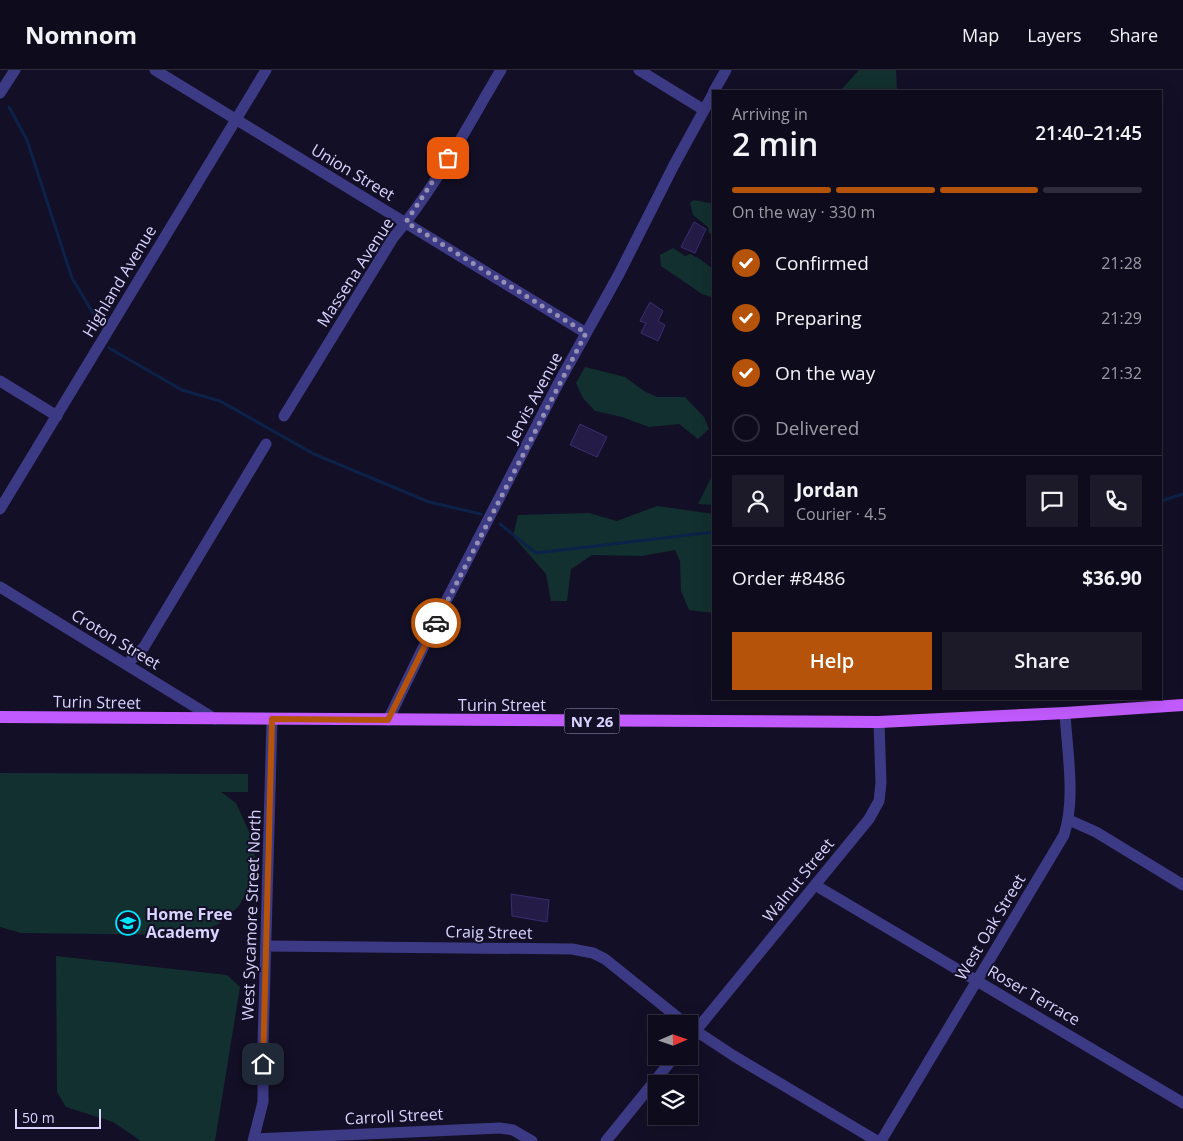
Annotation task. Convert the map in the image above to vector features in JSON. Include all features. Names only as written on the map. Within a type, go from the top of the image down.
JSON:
[{"type":"main road","name":"Turin Street","points":[[0,717],[879,722],[1183,705]]},
{"type":"street","points":[[0,94],[14,70]]},
{"type":"street","name":"Union Street","points":[[155,70],[586,333]]},
{"type":"street","name":"Highland Avenue","points":[[0,509],[266,70]]},
{"type":"street","name":"Massena Avenue","points":[[284,416],[393,238],[406,222],[459,142],[501,70]]},
{"type":"street","points":[[639,70],[704,110]]},
{"type":"street","name":"Jervis Avenue","points":[[715,90],[726,70]]},
{"type":"street","name":"Jervis Avenue","points":[[388,720],[441,611],[712,96]]},
{"type":"street","points":[[0,381],[57,416]]},
{"type":"street","points":[[127,664],[144,647],[266,444]]},
{"type":"street","name":"Croton Street","points":[[0,587],[215,719]]},
{"type":"street","name":"West Oak Street","points":[[879,1141],[1064,835],[1069,820],[1070,805],[1065,713]]},
{"type":"street","name":"West Sycamore Street North","points":[[253,1140],[264,1102],[272,719]]},
{"type":"street","name":"Walnut Street","points":[[698,1021],[816,885],[869,819],[879,801],[881,784],[879,722]]},
{"type":"street","points":[[1069,820],[1096,832],[1183,885]]},
{"type":"street","name":"Roser Terrace","points":[[816,885],[1183,1103]]},
{"type":"street","name":"Craig Street","points":[[266,946],[572,949],[606,959],[672,1015]]},
{"type":"street","name":"Craig Street","points":[[698,1035],[879,1141]]},
{"type":"street","points":[[606,1141],[668,1065]]},
{"type":"street","name":"Carroll Street","points":[[253,1140],[500,1128],[512,1130],[532,1141]]},
{"type":"green space","points":[[859,70],[896,70],[897,90],[841,90]]},
{"type":"green space","points":[[694,200],[712,204],[712,234],[709,233],[708,227],[693,215],[690,203]]},
{"type":"green space","points":[[673,248],[685,256],[690,254],[700,259],[712,268],[712,297],[702,294],[661,266],[660,255]]},
{"type":"green space","points":[[585,367],[625,377],[644,391],[657,397],[685,397],[704,417],[709,429],[698,439],[679,424],[649,427],[622,417],[595,411],[583,398],[576,383]]},
{"type":"green space","points":[[712,476],[712,505],[698,504]]},
{"type":"green space","points":[[657,506],[712,514],[712,613],[689,610],[681,591],[680,561],[675,550],[642,556],[592,555],[571,569],[567,601],[551,601],[546,574],[513,536],[518,515],[589,513],[617,521]]},
{"type":"green space","points":[[0,773],[248,774],[248,792],[221,792],[236,803],[251,836],[255,858],[252,881],[239,906],[217,925],[186,935],[21,933],[0,927]]},
{"type":"green space","points":[[56,956],[227,975],[240,987],[215,1141],[141,1141],[113,1122],[66,1107],[57,1092]]},
{"type":"building","points":[[694,222],[706,229],[695,253],[681,247]]},
{"type":"building","points":[[650,302],[663,311],[658,321],[665,325],[658,341],[641,333],[646,323],[640,321]]},
{"type":"building","points":[[580,424],[607,437],[597,457],[570,445]]},
{"type":"building","points":[[511,894],[549,900],[547,922],[512,916]]},
{"type":"waterway","points":[[9,107],[27,140],[72,278],[99,323]]},
{"type":"waterway","points":[[109,348],[182,390],[220,401],[314,454],[429,502],[481,514]]},
{"type":"waterway","points":[[1162,501],[1183,494]]},
{"type":"waterway","points":[[500,524],[536,553],[712,532]]},
{"type":"way so far","points":[[436,623],[586,333],[406,222],[448,158]]},
{"type":"place","name":"Home Free Academy","points":[[128,923]]},
{"type":"route","points":[[263,1064],[272,719],[388,720],[436,623]]}]
